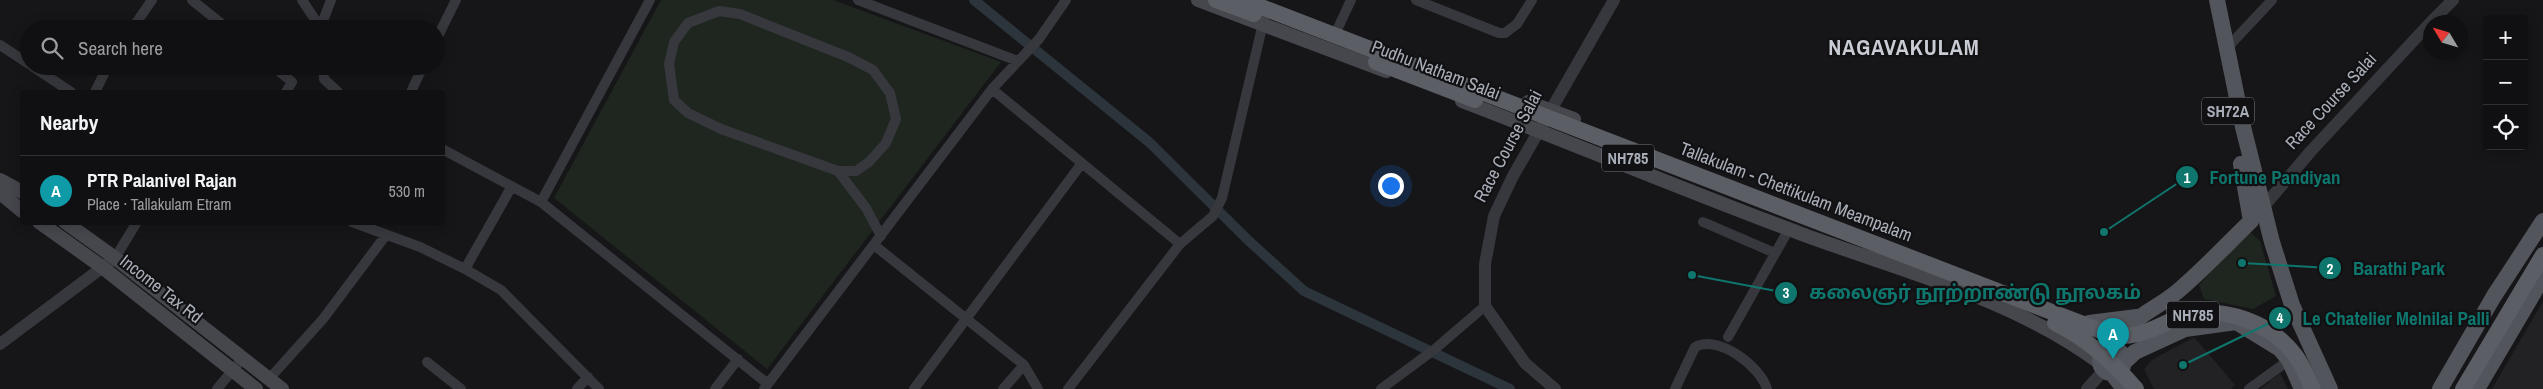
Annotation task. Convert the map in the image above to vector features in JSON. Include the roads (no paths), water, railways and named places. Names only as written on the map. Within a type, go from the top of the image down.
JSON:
[{"type":"highway","name":"Tallakulam - Chettikulam Meampalam","points":[[1216,0],[1859,249],[2040,316],[2066,328],[2092,345],[2117,367],[2136,389]]},
{"type":"highway","name":"Tallakulam - Chettikulam Meampalam","points":[[1243,0],[2109,334],[2132,336],[2186,315],[2227,314],[2244,319],[2280,338],[2296,356],[2313,389]]},
{"type":"highway","points":[[2463,389],[2543,255]]},
{"type":"main road","name":"Pudhu Natham Salai","points":[[1198,0],[1315,43],[1789,229],[1910,272],[2039,323],[2076,346],[2110,361]]},
{"type":"main road","name":"SH72A","points":[[2207,0],[2251,221]]},
{"type":"main road","name":"SH72A","points":[[2217,0],[2268,230],[2292,305],[2330,389]]},
{"type":"main road","name":"Pudhu Natham Salai","points":[[1264,2],[1501,93],[1549,109],[1681,162],[2046,302],[2098,329],[2110,361]]},
{"type":"main road","points":[[0,180],[20,191]]},
{"type":"main road","points":[[0,193],[20,209]]},
{"type":"main road","points":[[2251,221],[2268,230]]},
{"type":"main road","name":"Race Course Salai","points":[[2110,361],[2117,337],[2142,316],[2180,290],[2251,221]]},
{"type":"main road","points":[[2440,389],[2494,296],[2543,221]]},
{"type":"main road","name":"Income Tax Rd","points":[[43,225],[238,364],[282,389]]},
{"type":"main road","name":"Income Tax Rd","points":[[69,225],[114,258],[238,364],[256,389]]},
{"type":"main road","points":[[2477,389],[2543,277]]},
{"type":"main road","points":[[2089,323],[2120,321],[2142,316]]},
{"type":"main road","points":[[2124,389],[2110,361],[2135,352],[2185,329],[2236,322],[2280,349],[2289,360],[2302,389]]},
{"type":"street","points":[[138,20],[152,0]]},
{"type":"street","points":[[192,0],[217,20]]},
{"type":"street","points":[[302,0],[315,20]]},
{"type":"street","points":[[323,20],[331,0]]},
{"type":"street","points":[[445,22],[456,0]]},
{"type":"street","points":[[541,202],[650,0]]},
{"type":"street","points":[[858,0],[1018,61]]},
{"type":"street","points":[[445,151],[541,202],[738,359],[766,386],[992,89],[1040,39],[1066,0]]},
{"type":"street","points":[[1337,30],[1352,0]]},
{"type":"street","points":[[1416,0],[1427,2],[1499,33],[1505,33],[1517,24],[1532,0]]},
{"type":"street","name":"Race Course Salai","points":[[1485,306],[1485,264],[1494,216],[1537,130],[1614,0]]},
{"type":"street","points":[[2227,48],[2272,0]]},
{"type":"street","name":"Race Course Salai","points":[[2438,15],[2452,0]]},
{"type":"street","points":[[1068,389],[1180,244],[1214,215],[1222,198],[1262,25],[1264,2]]},
{"type":"street","points":[[838,171],[856,171],[869,162],[886,143],[896,119],[890,93],[873,70],[848,57],[740,14],[719,11],[688,23],[674,42],[669,64],[674,100],[688,113],[721,129],[838,171],[866,208],[881,236]]},
{"type":"street","name":"Race Course Salai","points":[[2251,221],[2311,151],[2423,32]]},
{"type":"street","points":[[1,46],[20,58]]},
{"type":"street","points":[[46,75],[68,90]]},
{"type":"street","points":[[96,90],[104,75]]},
{"type":"street","points":[[284,75],[292,82],[287,90]]},
{"type":"street","points":[[324,75],[324,78],[336,90]]},
{"type":"street","points":[[412,90],[419,75]]},
{"type":"street","points":[[992,89],[1180,244]]},
{"type":"street","points":[[914,389],[968,320],[1082,163]]},
{"type":"street","points":[[464,269],[512,186]]},
{"type":"street","points":[[1704,222],[1775,253]]},
{"type":"street","points":[[0,344],[114,258],[135,225]]},
{"type":"street","points":[[360,225],[420,247],[501,290],[599,389]]},
{"type":"street","points":[[1728,337],[1789,229]]},
{"type":"street","points":[[269,380],[323,319],[386,235]]},
{"type":"street","points":[[874,245],[1024,365],[1038,389]]},
{"type":"street","points":[[1381,389],[1435,350],[1485,306],[1525,363],[1555,389]]},
{"type":"street","points":[[1675,389],[1695,347],[1710,343],[1739,355],[1752,364],[1767,389]]},
{"type":"street","points":[[715,389],[738,359]]},
{"type":"street","points":[[2249,389],[2289,360]]},
{"type":"street","name":"Race Course Salai","points":[[2087,389],[2110,361]]},
{"type":"street","points":[[427,362],[461,389]]},
{"type":"street","points":[[217,389],[238,364]]},
{"type":"street","points":[[1003,389],[1024,365]]},
{"type":"street","points":[[577,389],[588,377]]},
{"type":"waterway","points":[[974,0],[1149,142],[1249,241],[1304,291],[1510,389]]},
{"type":"place","name":"Fortune Pandiyan","points":[[2104,232]]},
{"type":"place","name":"Barathi Park","points":[[2242,263]]},
{"type":"place","name":"கலைஞர் நூற்றாண்டு நூலகம்","points":[[1692,275]]},
{"type":"place","name":"PTR Palanivel Rajan","points":[[2113,359]]},
{"type":"place","name":"Le Chatelier Melnilai Palli","points":[[2183,365]]},
{"type":"district","name":"NAGAVAKULAM","points":[[1904,47]]}]
